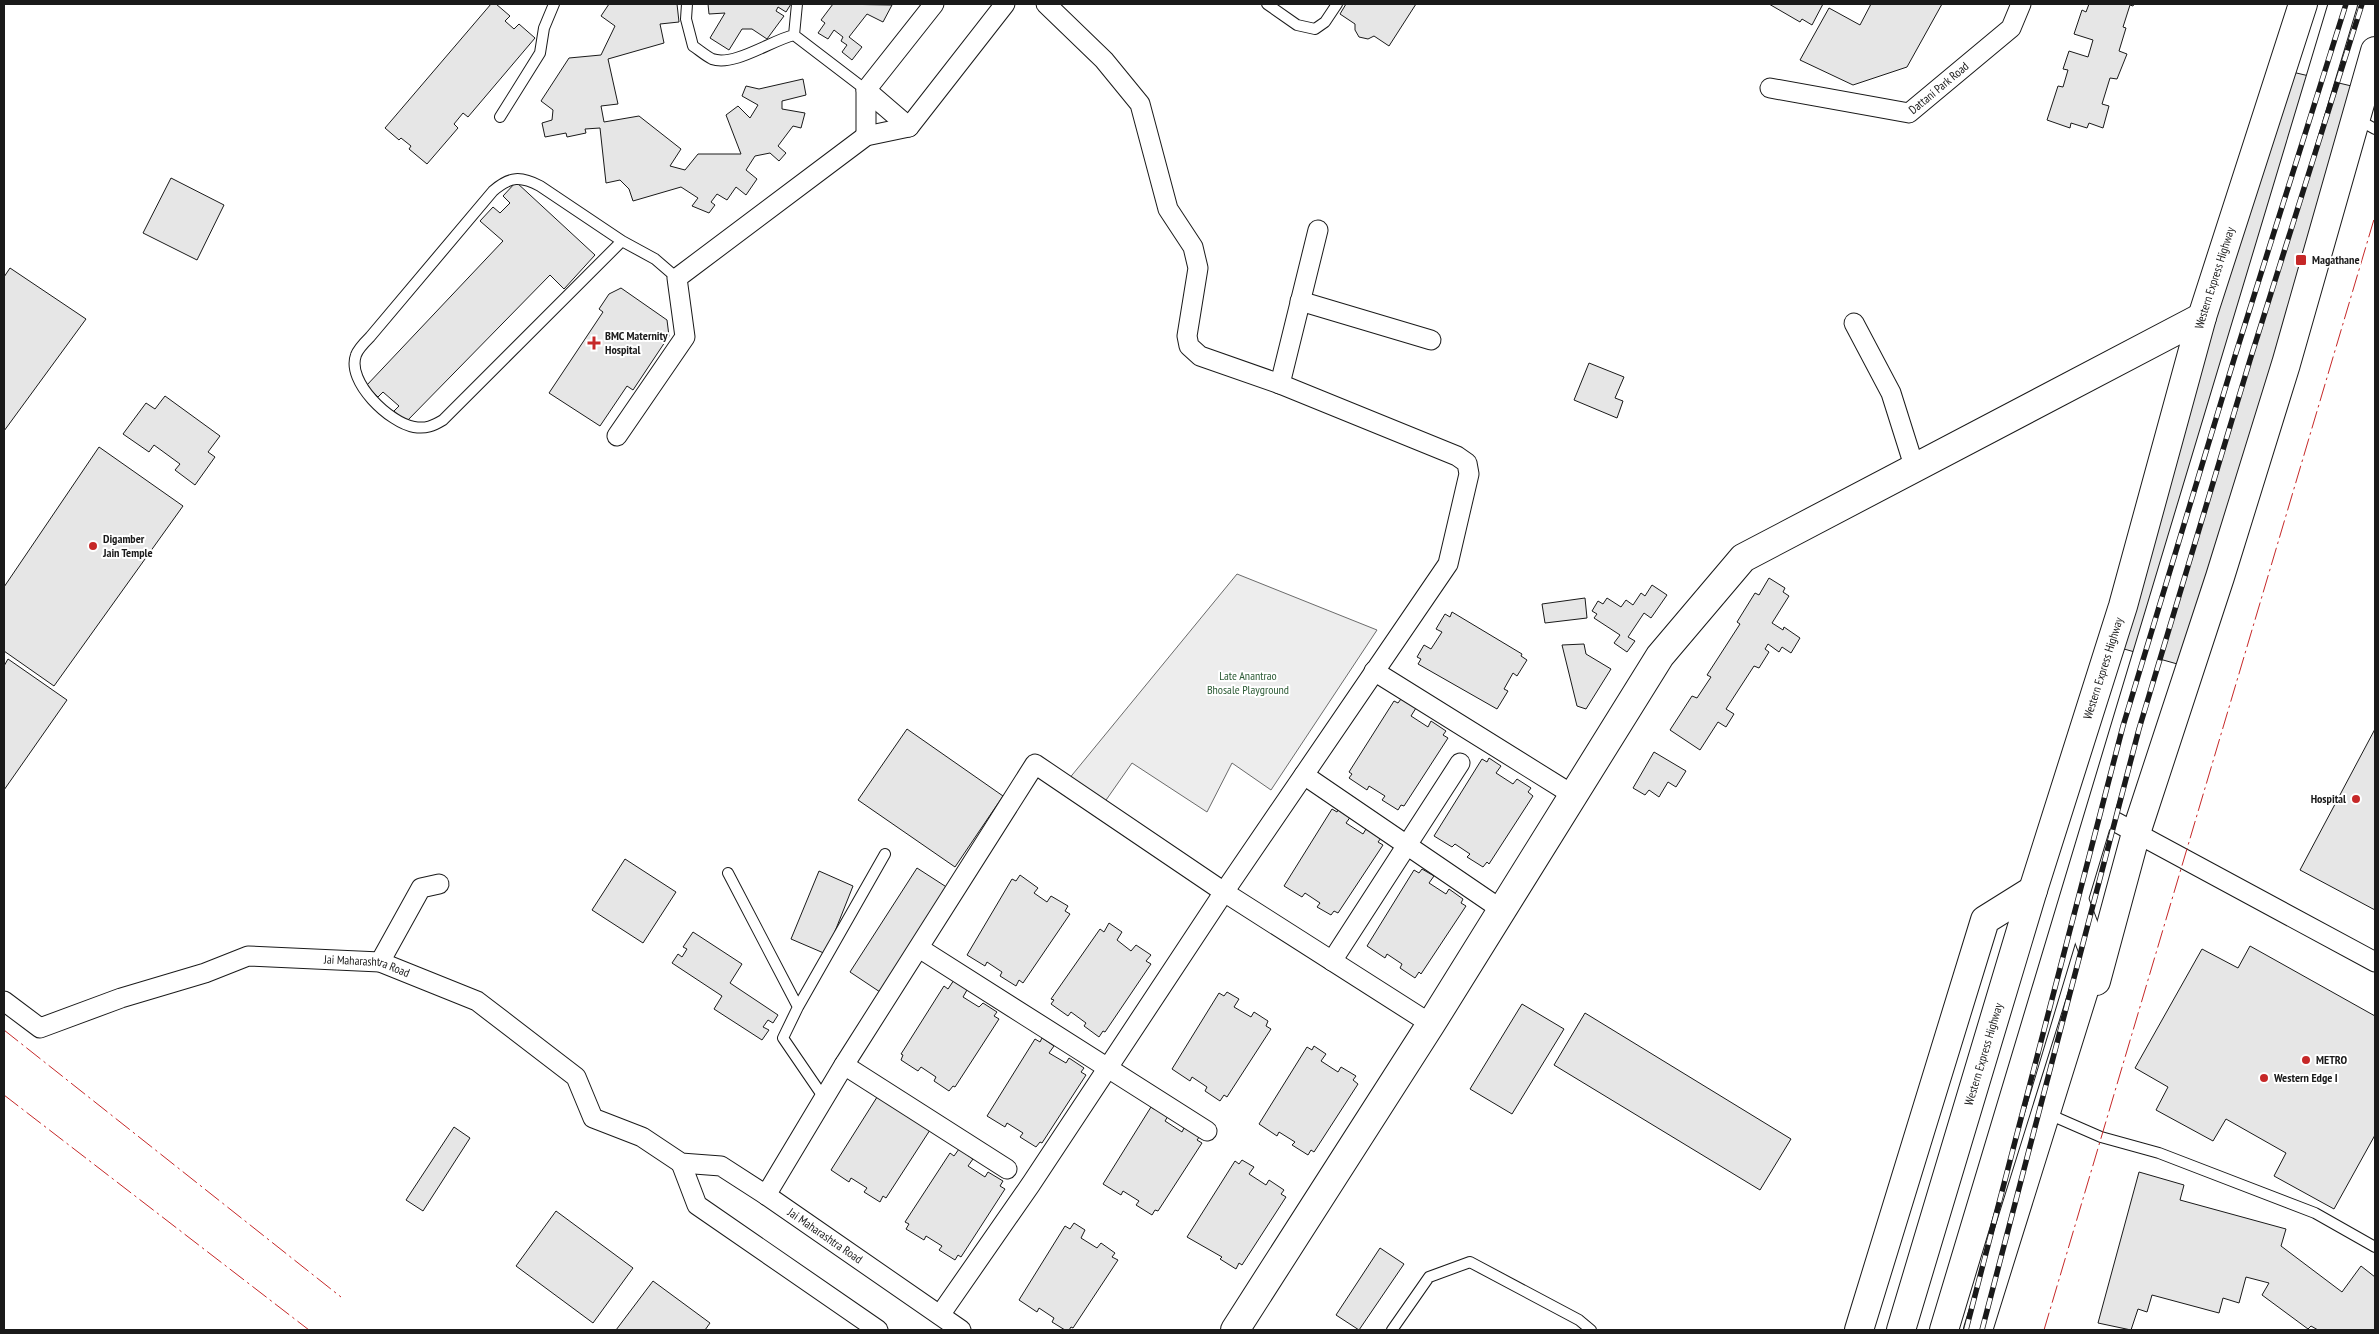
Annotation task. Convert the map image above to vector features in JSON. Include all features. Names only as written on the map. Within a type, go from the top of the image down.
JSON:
[{"type":"main road","name":"Western Express Highway","points":[[1901,1330],[2033,890],[2123,606],[2202,317],[2304,4]]},
{"type":"main road","points":[[1944,1330],[2101,814],[2343,4]]},
{"type":"main road","points":[[1978,1330],[2052,1115],[2136,833],[2220,577],[2277,392],[2366,124],[2374,59]]},
{"type":"main road","points":[[1235,1330],[1431,1024],[1660,656],[1742,558],[2202,317]]},
{"type":"main road","points":[[1858,1330],[1985,920],[2033,890]]},
{"type":"main road","points":[[1991,1330],[2096,955],[2074,900]]},
{"type":"street","points":[[866,136],[866,90],[934,4]]},
{"type":"street","points":[[617,436],[685,337],[677,278],[866,136],[909,127],[1005,4]]},
{"type":"street","points":[[940,1316],[1031,1184],[1224,892],[1448,564],[1469,474],[1467,463],[1448,453],[1280,384],[1200,356],[1189,346],[1187,336],[1198,268],[1193,247],[1168,209],[1140,104],[1104,60],[1046,4]]},
{"type":"street","name":"Dattani Park Road","points":[[1770,88],[1909,113],[2011,28],[2021,4]]},
{"type":"street","points":[[866,90],[909,127]]},
{"type":"street","points":[[1280,384],[1318,230]]},
{"type":"street","points":[[1300,301],[1431,340]]},
{"type":"street","points":[[1854,323],[1891,393],[1915,469]]},
{"type":"street","points":[[1374,671],[1573,795]]},
{"type":"street","points":[[1332,961],[1460,763]]},
{"type":"street","points":[[766,1195],[844,1065],[1035,764],[1224,892],[1431,1024]]},
{"type":"street","points":[[1304,775],[1502,910]]},
{"type":"street","points":[[2101,814],[2375,962]]},
{"type":"street","points":[[380,962],[421,888],[439,884]]},
{"type":"street","points":[[918,948],[1207,1131]]},
{"type":"street","name":"Jai Maharashtra Road","points":[[4,1000],[40,1028],[121,998],[205,973],[248,956],[380,962],[478,1000],[576,1077],[593,1118],[642,1137],[681,1164],[720,1166],[766,1195],[961,1330]]},
{"type":"street","points":[[844,1065],[1007,1169]]},
{"type":"street","points":[[681,1164],[696,1205],[878,1330]]},
{"type":"lane","points":[[500,117],[540,53],[544,28],[554,4]]},
{"type":"lane","points":[[686,4],[686,19],[692,46],[712,59],[724,61],[759,51],[778,39],[794,35]]},
{"type":"lane","points":[[794,35],[797,4]]},
{"type":"lane","points":[[1267,4],[1297,25],[1316,29],[1325,22],[1337,4]]},
{"type":"lane","points":[[794,35],[866,90]]},
{"type":"lane","points":[[622,241],[443,420],[430,427],[414,427],[399,422],[385,411],[357,379],[356,356],[493,191],[503,182],[515,177],[528,179],[622,241],[655,259],[677,278]]},
{"type":"lane","points":[[824,1098],[783,1038],[885,854]]},
{"type":"lane","points":[[728,873],[798,1008]]},
{"type":"lane","points":[[2052,1115],[2101,1137],[2159,1153],[2315,1213],[2375,1247]]},
{"type":"lane","points":[[1392,1330],[1429,1277],[1470,1262],[1579,1320],[1591,1330]]},
{"type":"shaded area","name":"Late Anantrao Bhosale Playground","points":[[1237,574],[1377,630],[1271,790],[1232,763],[1207,812],[1132,763],[1104,803],[1068,780]]},
{"type":"building","points":[[491,4],[496,4],[510,16],[505,21],[514,29],[519,24],[535,38],[468,117],[463,113],[454,124],[458,128],[427,164],[409,149],[411,146],[401,138],[399,140],[385,128]]},
{"type":"building","points":[[609,4],[677,4],[679,22],[660,24],[664,43],[608,59],[618,104],[601,106],[604,122],[639,116],[681,149],[670,166],[685,170],[698,154],[741,154],[726,115],[738,106],[750,118],[758,105],[742,96],[746,86],[759,89],[803,79],[806,95],[782,101],[782,109],[805,113],[801,128],[793,126],[778,146],[786,153],[779,161],[770,153],[755,156],[746,170],[757,179],[746,195],[736,187],[727,200],[717,194],[711,202],[715,205],[709,213],[692,206],[698,198],[681,187],[633,201],[629,189],[620,180],[606,183],[600,128],[585,129],[586,133],[567,137],[566,133],[545,137],[542,123],[552,120],[553,110],[541,101],[569,58],[601,55],[615,26],[601,16]]},
{"type":"building","points":[[708,4],[791,4],[786,12],[778,7],[776,11],[784,16],[767,39],[752,29],[742,29],[729,50],[710,38],[725,13],[709,14]]},
{"type":"building","points":[[833,4],[892,5],[883,22],[867,14],[849,37],[862,47],[852,60],[842,52],[847,45],[841,41],[843,37],[834,30],[828,39],[818,33],[825,23],[821,20]]},
{"type":"building","points":[[1346,4],[1416,4],[1389,46],[1374,36],[1368,39],[1359,37],[1355,30],[1355,24],[1340,14]]},
{"type":"building","points":[[1769,4],[1823,4],[1812,25],[1802,19],[1800,22]]},
{"type":"building","points":[[1871,4],[1942,4],[1907,67],[1853,85],[1800,60],[1829,8],[1860,25]]},
{"type":"building","points":[[2089,4],[2134,4],[2133,6],[2130,5],[2123,27],[2126,28],[2119,51],[2127,54],[2117,79],[2110,78],[2102,104],[2109,106],[2103,128],[2089,123],[2087,128],[2071,123],[2070,128],[2047,120],[2058,86],[2063,87],[2068,70],[2063,69],[2069,51],[2088,57],[2093,40],[2074,34],[2082,10],[2086,12]]},
{"type":"building","points":[[2288,71],[2360,88],[2188,667],[2117,647]]},
{"type":"building","points":[[171,178],[224,205],[197,260],[143,233]]},
{"type":"building","points":[[516,182],[595,255],[564,289],[550,275],[406,422],[394,411],[399,406],[383,392],[378,397],[366,386],[503,241],[480,221],[493,207],[500,213],[510,203],[503,196]]},
{"type":"building","points":[[10,268],[86,319],[4,431],[4,277]]},
{"type":"building","points":[[621,288],[667,320],[669,336],[633,390],[627,386],[600,426],[549,393],[603,312],[599,309],[609,294]]},
{"type":"building","points":[[1589,363],[1624,377],[1615,398],[1623,401],[1617,418],[1574,400]]},
{"type":"building","points":[[165,396],[220,436],[208,452],[215,457],[195,485],[175,470],[180,464],[154,445],[149,452],[123,434],[146,403],[155,409]]},
{"type":"building","name":"Digamber Jain Temple","points":[[99,447],[183,506],[54,686],[4,651],[4,587]]},
{"type":"building","points":[[1769,578],[1785,588],[1783,592],[1789,596],[1772,623],[1783,630],[1784,627],[1800,638],[1791,653],[1782,647],[1779,652],[1768,644],[1765,649],[1769,652],[1759,668],[1754,666],[1726,709],[1734,714],[1726,727],[1718,722],[1700,750],[1670,730],[1692,696],[1697,698],[1711,677],[1707,675],[1740,624],[1737,622],[1755,593],[1759,595]]},
{"type":"building","points":[[1652,585],[1667,595],[1651,618],[1644,613],[1628,637],[1635,641],[1627,652],[1614,643],[1620,635],[1594,618],[1597,614],[1592,611],[1598,601],[1603,604],[1607,598],[1621,607],[1626,600],[1633,605],[1641,593],[1645,596]]},
{"type":"building","points":[[1585,598],[1587,618],[1545,623],[1542,604]]},
{"type":"building","points":[[1452,612],[1522,654],[1521,656],[1527,660],[1517,676],[1513,673],[1504,689],[1508,691],[1497,709],[1418,664],[1421,659],[1417,657],[1424,645],[1431,649],[1442,632],[1436,629],[1445,614],[1450,617]]},
{"type":"building","points":[[1584,644],[1586,654],[1611,669],[1586,709],[1577,706],[1562,645]]},
{"type":"building","points":[[8,659],[67,700],[4,790],[4,666]]},
{"type":"building","points":[[1401,699],[1416,708],[1411,716],[1428,727],[1431,721],[1446,731],[1443,735],[1448,738],[1404,806],[1401,805],[1398,810],[1382,800],[1385,796],[1369,786],[1367,790],[1349,778],[1352,774],[1349,772],[1394,701],[1398,703]]},
{"type":"building","points":[[907,729],[1003,796],[955,867],[858,800]]},
{"type":"building","name":"Hospital","points":[[2375,729],[2375,910],[2300,870]]},
{"type":"building","points":[[1654,752],[1686,771],[1676,787],[1668,782],[1659,797],[1649,790],[1645,795],[1633,788]]},
{"type":"building","points":[[1489,758],[1501,766],[1496,773],[1513,784],[1517,779],[1531,788],[1528,792],[1533,796],[1489,864],[1487,862],[1483,867],[1467,857],[1470,854],[1455,844],[1452,847],[1434,836],[1482,759],[1487,762]]},
{"type":"building","points":[[1339,808],[1351,816],[1346,823],[1363,834],[1366,829],[1381,838],[1378,842],[1383,845],[1338,913],[1334,911],[1331,915],[1317,907],[1320,903],[1305,893],[1302,897],[1284,886],[1332,809],[1337,812]]},
{"type":"building","points":[[625,859],[676,892],[643,943],[592,910]]},
{"type":"building","points":[[917,868],[948,888],[880,992],[850,972]]},
{"type":"building","points":[[1422,869],[1434,876],[1429,883],[1446,894],[1449,889],[1463,899],[1461,903],[1466,906],[1421,974],[1419,972],[1415,978],[1400,968],[1402,964],[1387,954],[1385,958],[1367,946],[1414,870],[1419,873]]},
{"type":"building","points":[[819,871],[853,886],[826,954],[791,939]]},
{"type":"building","points":[[1020,875],[1038,888],[1034,893],[1047,902],[1051,896],[1068,906],[1065,911],[1070,914],[1023,983],[1019,980],[1016,986],[1000,976],[1002,972],[987,962],[985,966],[967,955],[1012,879],[1016,881]]},
{"type":"building","points":[[1109,923],[1122,932],[1117,940],[1131,951],[1136,945],[1151,955],[1146,961],[1151,964],[1105,1032],[1103,1031],[1099,1037],[1084,1026],[1086,1023],[1071,1012],[1068,1016],[1051,1004],[1054,1000],[1051,999],[1100,929],[1104,932]]},
{"type":"building","points":[[693,932],[742,964],[730,983],[778,1015],[773,1023],[768,1020],[763,1027],[769,1030],[762,1040],[714,1009],[722,996],[672,963],[678,954],[682,957],[687,949],[683,947]]},
{"type":"building","name":"Western Edge I","points":[[2250,946],[2375,1016],[2375,1135],[2334,1209],[2274,1176],[2286,1153],[2226,1119],[2213,1141],[2156,1110],[2168,1087],[2135,1068],[2202,949],[2238,968]]},
{"type":"building","points":[[954,980],[967,990],[963,997],[979,1007],[983,1003],[997,1012],[994,1016],[999,1019],[955,1087],[953,1086],[949,1091],[934,1081],[936,1077],[921,1067],[918,1071],[901,1060],[903,1055],[901,1054],[944,986],[948,989]]},
{"type":"building","points":[[1227,992],[1239,999],[1234,1007],[1251,1017],[1254,1012],[1268,1021],[1266,1026],[1271,1029],[1227,1097],[1224,1095],[1220,1101],[1205,1091],[1207,1087],[1192,1077],[1190,1081],[1172,1069],[1219,993],[1224,996]]},
{"type":"building","points":[[1522,1004],[1564,1029],[1512,1114],[1470,1089]]},
{"type":"building","points":[[1585,1013],[1791,1139],[1760,1190],[1554,1065]]},
{"type":"building","points":[[1042,1038],[1054,1046],[1049,1053],[1066,1063],[1069,1058],[1084,1068],[1081,1072],[1086,1075],[1042,1143],[1040,1142],[1036,1147],[1020,1137],[1023,1133],[1007,1123],[1005,1127],[987,1116],[1035,1039],[1040,1042]]},
{"type":"building","points":[[1314,1046],[1326,1054],[1321,1061],[1338,1072],[1341,1067],[1356,1076],[1353,1080],[1358,1084],[1314,1152],[1311,1150],[1308,1155],[1292,1145],[1295,1142],[1279,1132],[1277,1136],[1259,1124],[1307,1047],[1312,1050]]},
{"type":"building","points":[[879,1094],[930,1130],[886,1198],[883,1196],[880,1202],[864,1192],[867,1188],[851,1178],[849,1182],[831,1170]]},
{"type":"building","points":[[1157,1105],[1170,1113],[1165,1121],[1182,1132],[1185,1126],[1200,1136],[1197,1140],[1202,1143],[1158,1211],[1155,1210],[1152,1215],[1136,1205],[1139,1201],[1123,1191],[1121,1195],[1103,1184],[1151,1107],[1154,1109]]},
{"type":"building","points":[[454,1127],[470,1138],[423,1211],[406,1200]]},
{"type":"building","points":[[959,1149],[973,1159],[968,1166],[985,1177],[988,1172],[1003,1181],[1000,1186],[1005,1189],[961,1257],[958,1255],[955,1260],[939,1250],[942,1246],[926,1236],[924,1240],[906,1229],[909,1224],[905,1222],[950,1153],[954,1156]]},
{"type":"building","points":[[1242,1160],[1254,1167],[1249,1174],[1266,1185],[1269,1180],[1284,1190],[1281,1194],[1286,1197],[1242,1265],[1239,1263],[1236,1269],[1220,1259],[1222,1257],[1187,1237],[1235,1161],[1239,1164]]},
{"type":"building","points":[[2139,1172],[2184,1185],[2180,1200],[2286,1229],[2281,1246],[2342,1292],[2361,1266],[2375,1277],[2375,1330],[2318,1330],[2311,1326],[2308,1329],[2262,1295],[2269,1283],[2246,1277],[2239,1303],[2223,1298],[2219,1313],[2152,1295],[2147,1312],[2138,1309],[2131,1330],[2098,1323]]},
{"type":"building","points":[[556,1211],[633,1268],[593,1323],[516,1266]]},
{"type":"building","points":[[1074,1223],[1085,1230],[1081,1238],[1097,1248],[1101,1243],[1115,1253],[1112,1257],[1118,1260],[1073,1328],[1065,1330],[1052,1322],[1054,1318],[1039,1308],[1037,1312],[1019,1300],[1065,1226],[1070,1229]]},
{"type":"building","points":[[1380,1248],[1404,1264],[1359,1330],[1336,1315]]},
{"type":"building","points":[[653,1281],[710,1323],[705,1330],[616,1330]]},
{"type":"railway","points":[[1966,1330],[2123,726],[2235,356],[2346,4]]},
{"type":"railway","points":[[1982,1330],[2139,729],[2250,360],[2362,4]]},
{"type":"power","points":[[2044,1330],[2375,216]]},
{"type":"power","points":[[4,1030],[341,1297]]},
{"type":"power","points":[[4,1095],[309,1330]]},
{"type":"place","name":"Magathane","points":[[2301,260]]},
{"type":"place","name":"BMC Maternity Hospital","points":[[594,343]]},
{"type":"place","name":"Digamber Jain Temple","points":[[93,546]]},
{"type":"place","name":"Hospital","points":[[2356,799]]},
{"type":"place","name":"METRO","points":[[2306,1060]]},
{"type":"place","name":"Western Edge I","points":[[2264,1078]]}]
